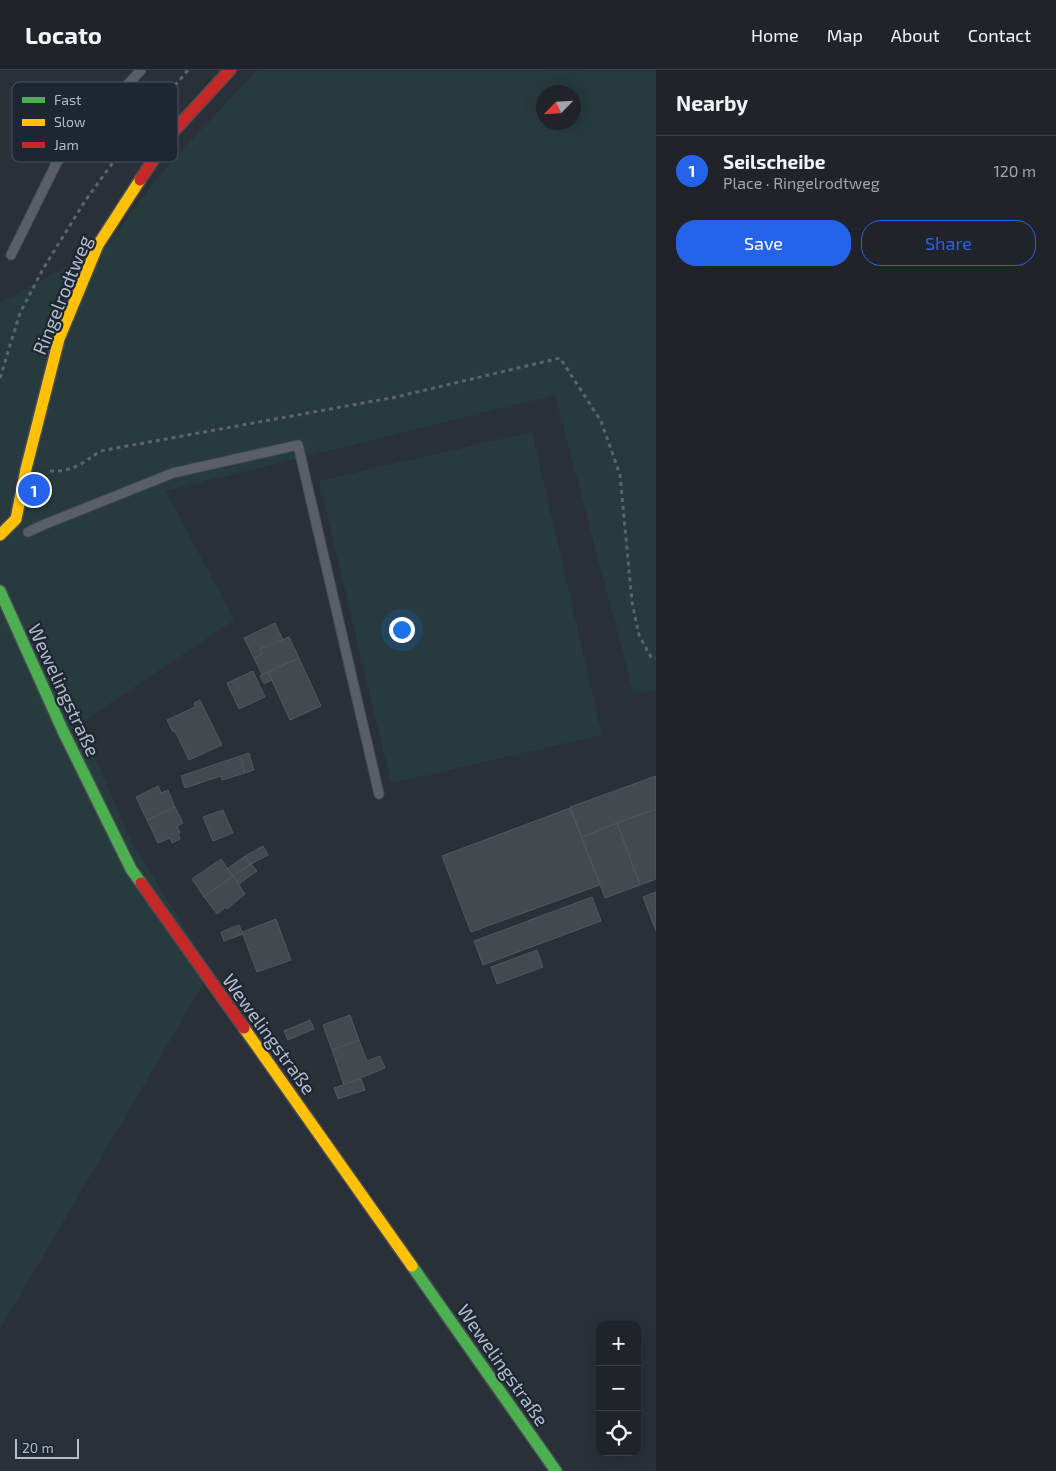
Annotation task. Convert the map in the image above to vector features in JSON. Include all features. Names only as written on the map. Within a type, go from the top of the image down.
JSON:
[{"type":"street","name":"Ringelrodtweg","points":[[178,126],[230,70]]},
{"type":"street","name":"Ringelrodtweg","points":[[0,535],[16,519],[26,469],[59,339],[98,245],[152,162]]},
{"type":"street","name":"Wewelingstraße","points":[[0,591],[63,731],[131,870],[556,1471]]},
{"type":"lane","points":[[131,82],[142,70]]},
{"type":"lane","points":[[11,255],[57,162]]},
{"type":"lane","points":[[28,532],[166,476],[298,445],[379,794]]},
{"type":"path","points":[[178,82],[188,70]]},
{"type":"path","points":[[0,378],[20,313],[43,269],[85,201],[114,162]]},
{"type":"path","points":[[26,469],[64,472],[83,463],[100,451],[396,397],[560,358],[600,421],[620,475],[632,602],[639,635],[651,657],[656,658]]},
{"type":"green space","points":[[258,70],[656,70],[656,690],[633,692],[555,395],[166,491],[234,620],[81,723],[130,839],[211,971],[0,1329],[0,303],[108,244],[158,177],[172,162],[178,162],[178,155]]},
{"type":"green space","points":[[532,432],[602,735],[391,783],[319,481]]},
{"type":"building","points":[[275,623],[283,640],[260,649],[263,654],[254,658],[244,638]]},
{"type":"building","points":[[289,637],[299,658],[262,675],[254,658],[263,654],[260,649]]},
{"type":"building","points":[[299,658],[321,706],[290,720],[268,672]]},
{"type":"building","points":[[253,671],[265,697],[239,709],[227,683]]},
{"type":"building","points":[[268,672],[272,680],[264,684],[260,676]]},
{"type":"building","points":[[200,700],[222,745],[189,760],[175,731],[173,732],[167,720],[195,707],[194,703]]},
{"type":"building","points":[[249,753],[254,770],[245,773],[240,756]]},
{"type":"building","points":[[240,756],[245,773],[222,780],[221,776],[185,788],[181,776]]},
{"type":"building","points":[[656,776],[656,809],[582,837],[570,807]]},
{"type":"building","points":[[158,786],[161,793],[168,790],[175,807],[147,820],[136,797]]},
{"type":"building","points":[[175,807],[183,823],[177,826],[180,839],[172,843],[170,838],[158,843],[147,820]]},
{"type":"building","points":[[570,808],[600,885],[471,932],[442,856]]},
{"type":"building","points":[[656,809],[656,879],[640,885],[617,823]]},
{"type":"building","points":[[223,810],[233,833],[213,841],[203,817]]},
{"type":"building","points":[[617,823],[640,885],[605,898],[582,837]]},
{"type":"building","points":[[263,846],[268,855],[251,864],[245,856]]},
{"type":"building","points":[[245,856],[251,864],[233,876],[227,869]]},
{"type":"building","points":[[221,859],[233,876],[204,897],[192,879]]},
{"type":"building","points":[[251,864],[257,871],[239,884],[233,876]]},
{"type":"building","points":[[233,876],[245,894],[227,909],[226,907],[217,914],[204,897]]},
{"type":"building","points":[[656,892],[656,931],[643,897]]},
{"type":"building","points":[[592,897],[601,921],[483,965],[474,941]]},
{"type":"building","points":[[276,919],[291,960],[257,972],[242,932]]},
{"type":"building","points":[[239,925],[243,934],[224,941],[221,932]]},
{"type":"building","points":[[537,950],[543,967],[497,984],[491,967]]},
{"type":"building","points":[[350,1015],[359,1040],[332,1050],[323,1025]]},
{"type":"building","points":[[310,1020],[314,1029],[288,1040],[284,1031]]},
{"type":"building","points":[[359,1040],[367,1061],[380,1056],[385,1068],[344,1085],[332,1050]]},
{"type":"building","points":[[361,1079],[365,1090],[338,1099],[334,1088]]},
{"type":"traffic: fast","points":[[0,591],[63,731],[131,869],[141,883]]},
{"type":"traffic: fast","points":[[412,1266],[556,1471]]},
{"type":"traffic: slow","points":[[0,535],[16,519],[26,469],[59,339],[98,245],[140,180]]},
{"type":"traffic: slow","points":[[244,1028],[412,1266]]},
{"type":"traffic: jam","points":[[178,126],[230,70]]},
{"type":"traffic: jam","points":[[140,180],[152,162]]},
{"type":"traffic: jam","points":[[141,883],[244,1028]]},
{"type":"place","name":"Seilscheibe","points":[[34,490]]}]
